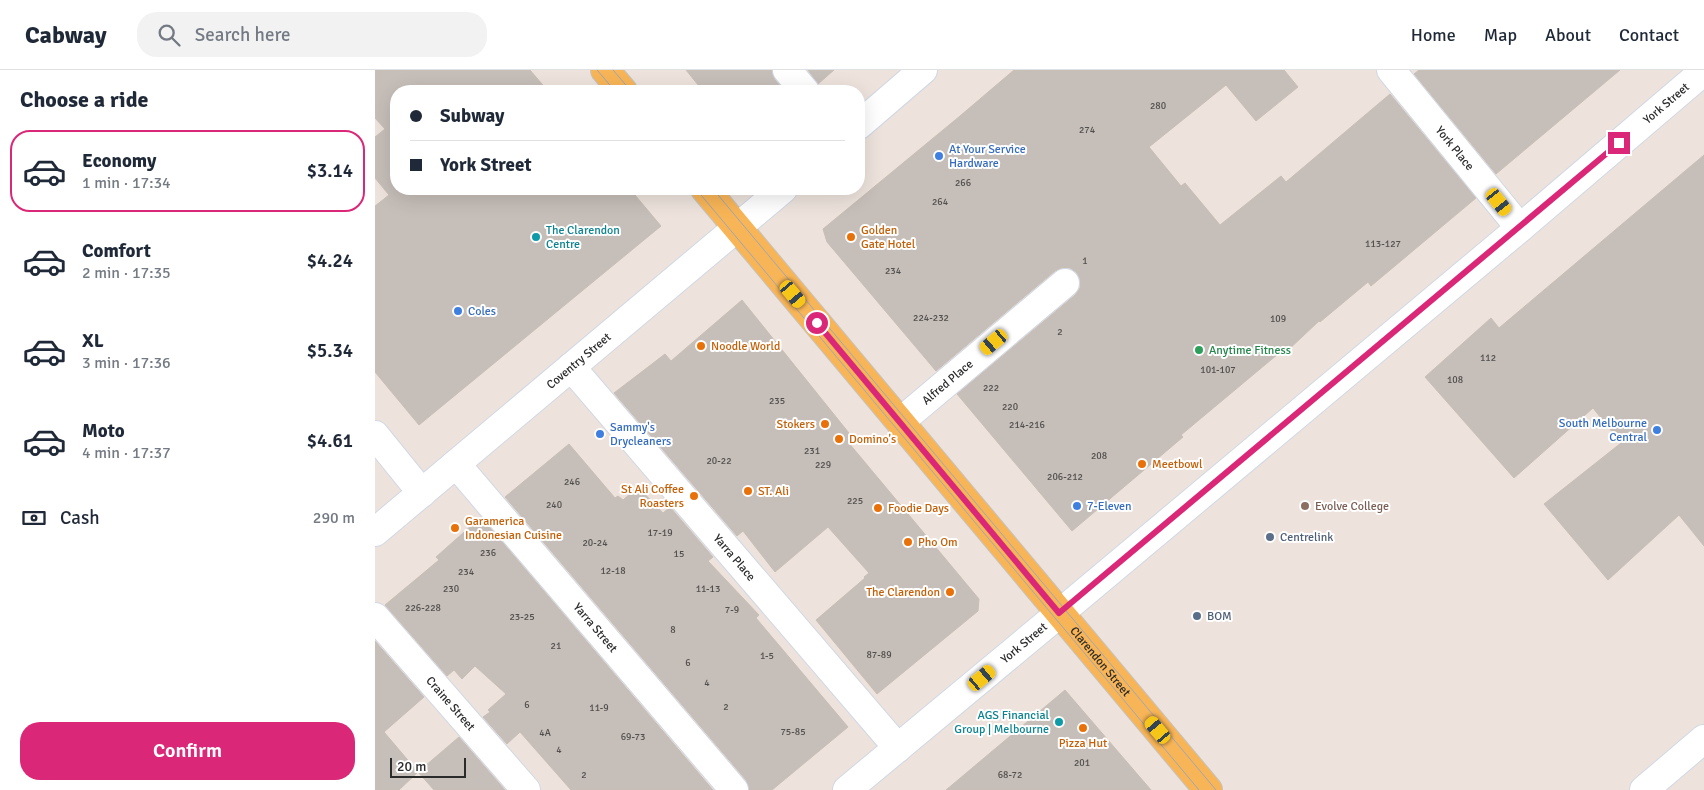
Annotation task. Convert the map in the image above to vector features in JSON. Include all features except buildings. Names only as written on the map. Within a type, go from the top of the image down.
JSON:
[{"type":"main road","points":[[605,70],[618,85]]},
{"type":"main road","name":"Clarendon Street","points":[[710,195],[1208,790]]},
{"type":"street","points":[[787,70],[800,85]]},
{"type":"street","points":[[865,120],[923,70]]},
{"type":"street","name":"York Place","points":[[1391,70],[1520,228]]},
{"type":"street","name":"York Street","points":[[847,790],[1520,228],[1704,71]]},
{"type":"street","name":"Coventry Street","points":[[375,532],[776,195]]},
{"type":"street","name":"Alfred Place","points":[[900,422],[1065,283]]},
{"type":"street","name":"Yarra Place","points":[[571,367],[898,748]]},
{"type":"street","points":[[375,435],[422,493]]},
{"type":"street","name":"Yarra Street","points":[[456,464],[734,790]]},
{"type":"street","name":"Craine Street","points":[[375,617],[526,790]]},
{"type":"street","points":[[1644,790],[1704,739]]},
{"type":"tram line","points":[[597,70],[610,85]]},
{"type":"tram line","points":[[613,70],[626,85]]},
{"type":"tram line","points":[[701,195],[1199,790]]},
{"type":"tram line","points":[[718,195],[1216,790]]},
{"type":"place","name":"At Your Service Hardware","points":[[939,156]]},
{"type":"place","name":"The Clarendon Centre","points":[[536,237]]},
{"type":"place","name":"Golden Gate Hotel","points":[[851,237]]},
{"type":"place","name":"Coles","points":[[458,311]]},
{"type":"place","name":"Noodle World","points":[[701,346]]},
{"type":"place","name":"Anytime Fitness","points":[[1199,350]]},
{"type":"place","name":"Stokers","points":[[825,424]]},
{"type":"place","name":"South Melbourne Central","points":[[1657,430]]},
{"type":"place","name":"Sammy's Drycleaners","points":[[600,434]]},
{"type":"place","name":"Domino's","points":[[839,439]]},
{"type":"place","name":"Meetbowl","points":[[1142,464]]},
{"type":"place","name":"ST. Ali","points":[[748,491]]},
{"type":"place","name":"St Ali Coffee Roasters","points":[[694,496]]},
{"type":"place","name":"7-Eleven","points":[[1077,506]]},
{"type":"place","name":"Evolve College","points":[[1305,506]]},
{"type":"place","name":"Foodie Days","points":[[878,508]]},
{"type":"place","name":"Garamerica Indonesian Cuisine","points":[[455,528]]},
{"type":"place","name":"Centrelink","points":[[1270,537]]},
{"type":"place","name":"Pho Om","points":[[908,542]]},
{"type":"place","name":"The Clarendon","points":[[950,592]]},
{"type":"place","name":"BOM","points":[[1197,616]]},
{"type":"place","name":"AGS Financial Group | Melbourne","points":[[1059,722]]},
{"type":"place","name":"Pizza Hut","points":[[1083,728]]},
{"type":"route","points":[[817,323],[1059,613],[1619,143]]}]
